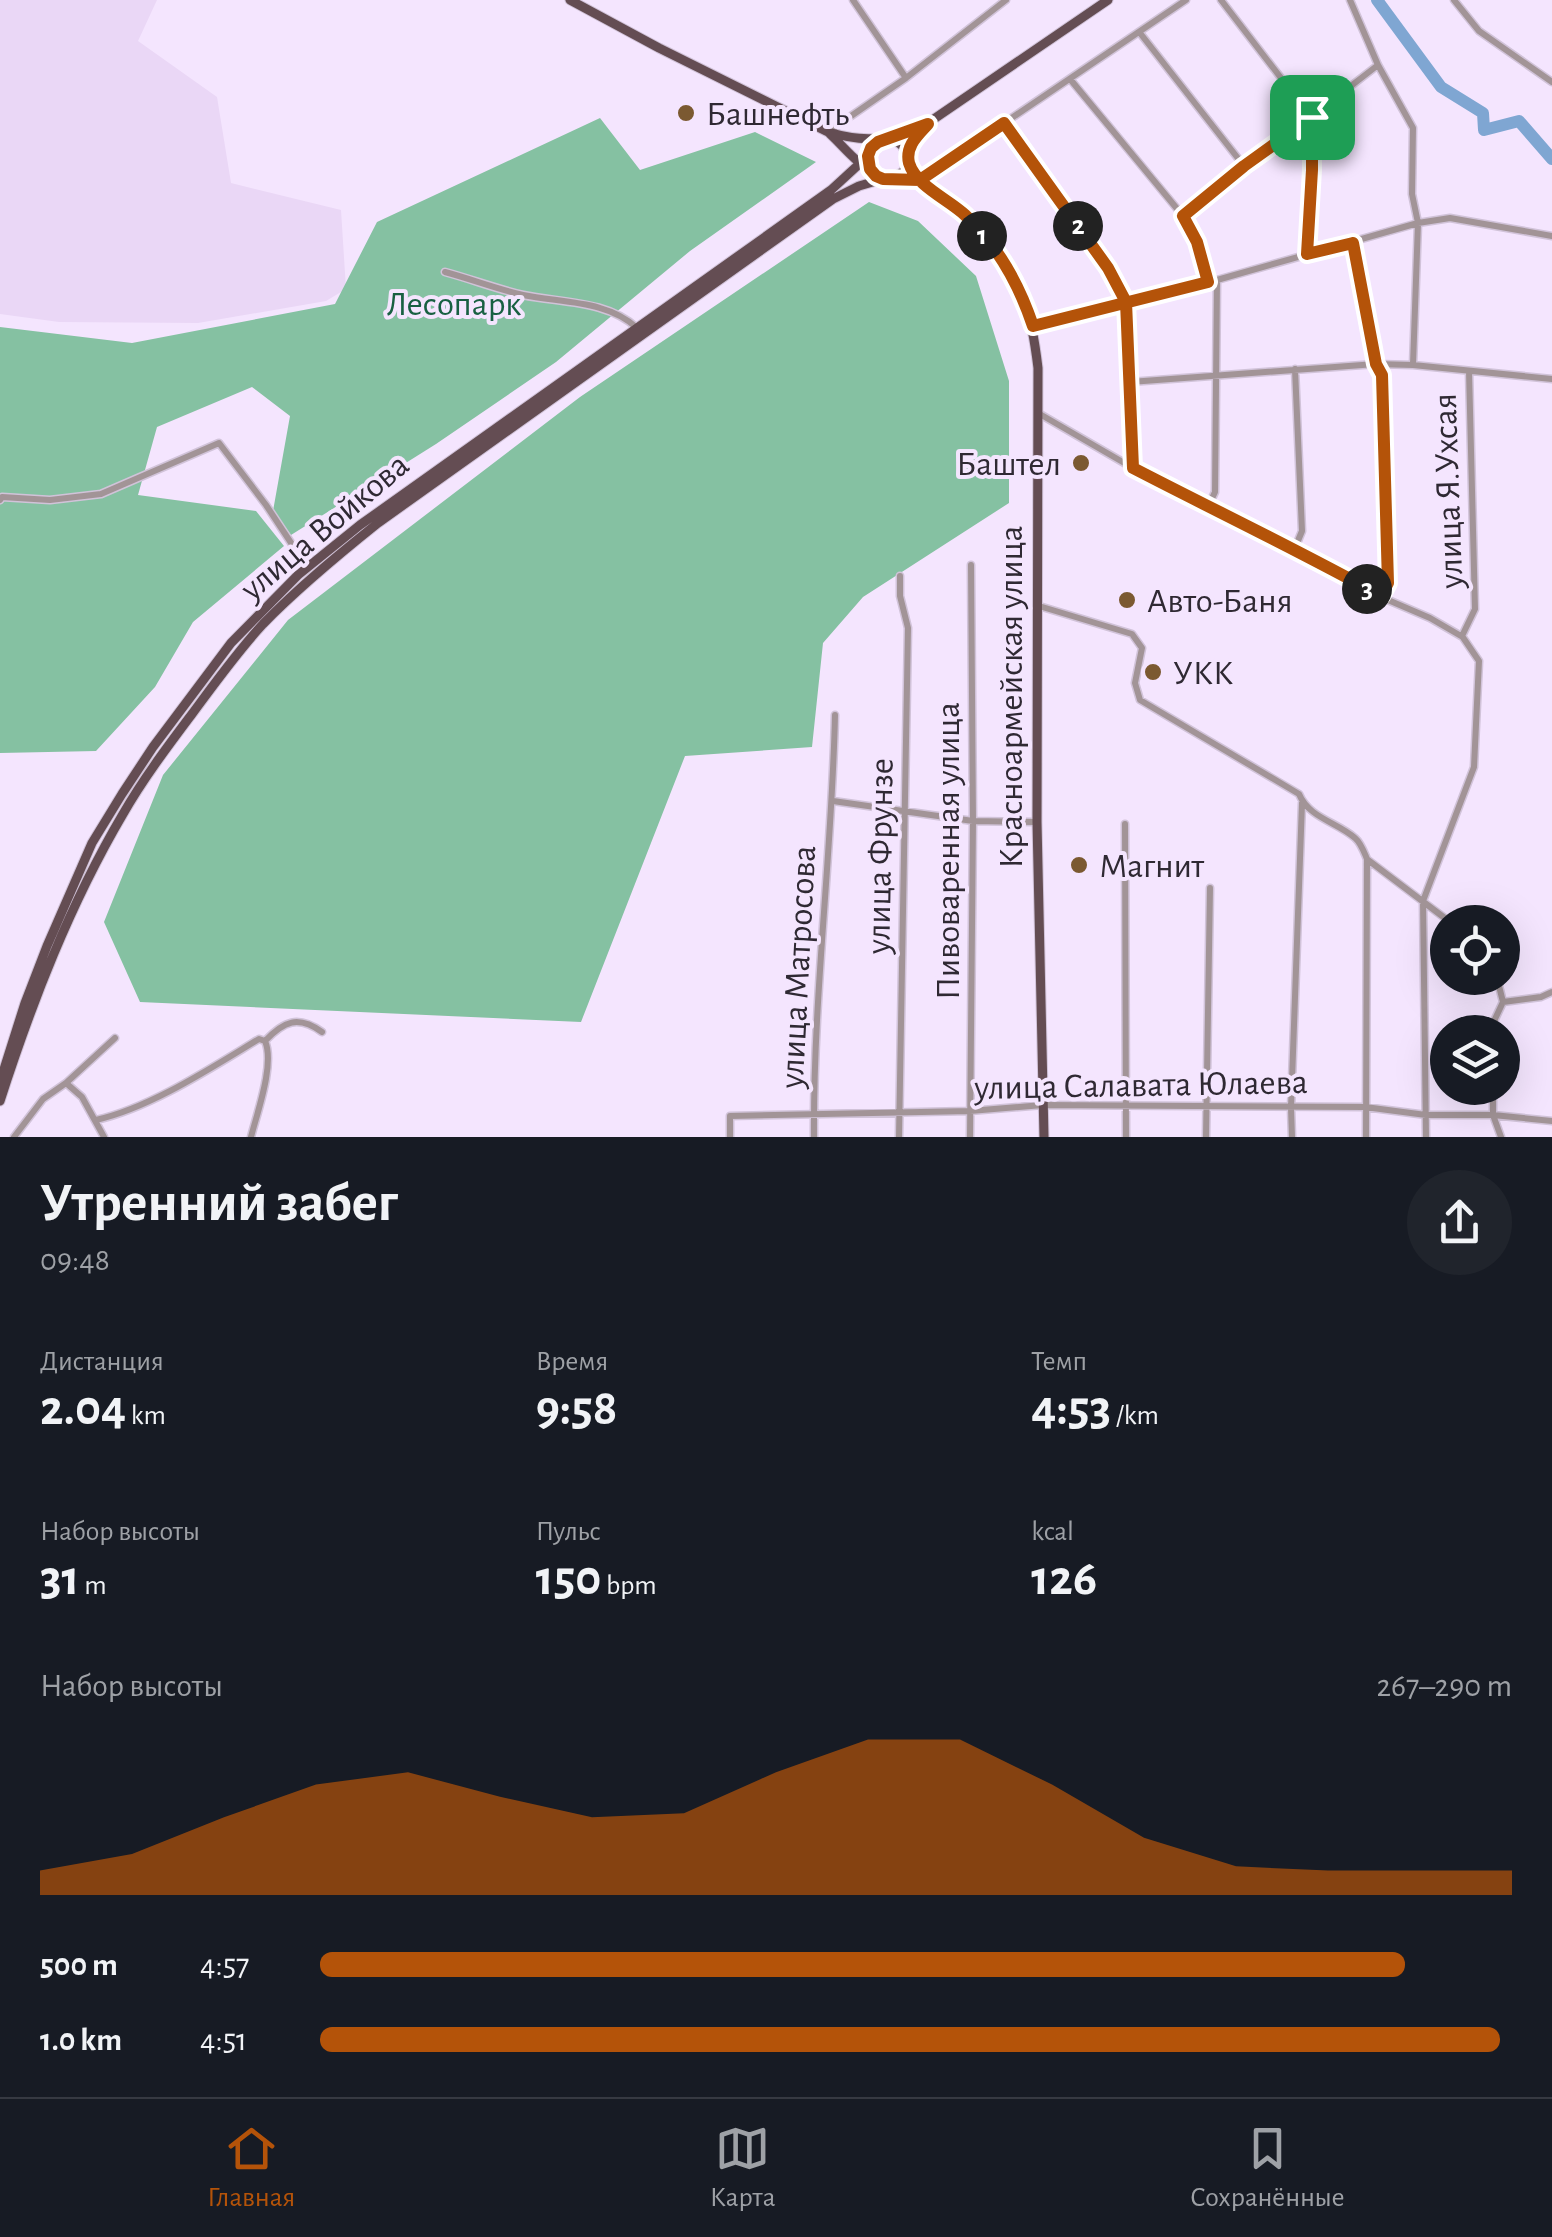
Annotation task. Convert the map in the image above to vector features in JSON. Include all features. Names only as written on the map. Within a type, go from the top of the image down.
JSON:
[{"type":"main road","points":[[570,0],[828,132],[846,138],[896,141],[904,148],[912,171],[920,180]]},
{"type":"main road","points":[[828,132],[887,179],[904,172],[910,147],[928,124],[1108,0]]},
{"type":"main road","points":[[863,159],[878,142],[928,124]]},
{"type":"main road","name":"улица Войкова","points":[[0,1082],[30,989],[92,842],[153,747],[232,643],[307,567],[431,472],[831,190],[863,159]]},
{"type":"main road","name":"улица Войкова","points":[[0,1101],[40,983],[122,815],[225,669],[261,626],[314,575],[378,523],[818,210],[859,186],[887,179],[920,180]]},
{"type":"main road","name":"Красноармейская улица","points":[[920,180],[966,216],[1006,266],[1022,294],[1033,326],[1038,368],[1037,822],[1044,1137]]},
{"type":"street","points":[[853,0],[906,78]]},
{"type":"street","points":[[920,180],[1186,0]]},
{"type":"street","points":[[1221,0],[1312,117],[1307,254]]},
{"type":"street","points":[[1350,0],[1378,64],[1413,128],[1412,194],[1418,224],[1414,366]]},
{"type":"street","points":[[1454,0],[1478,30],[1552,82]]},
{"type":"street","points":[[828,132],[906,78],[1002,1]]},
{"type":"street","points":[[1140,33],[1244,166]]},
{"type":"street","points":[[1183,216],[1378,64]]},
{"type":"street","points":[[1070,79],[1183,216],[1212,281],[1215,492],[1208,507]]},
{"type":"street","points":[[1004,123],[1108,268],[1126,302],[1133,468]]},
{"type":"street","points":[[1033,326],[1450,218],[1552,236]]},
{"type":"street","points":[[1353,243],[1376,364],[1382,375],[1388,583],[1381,596]]},
{"type":"street","points":[[445,272],[522,294],[622,315],[637,328]]},
{"type":"street","points":[[1130,382],[1376,364],[1552,379]]},
{"type":"street","points":[[1295,369],[1302,531],[1295,548]]},
{"type":"street","name":"улица Я.Ухсая","points":[[1424,900],[1474,767],[1478,661],[1462,636],[1475,609],[1469,371]]},
{"type":"street","points":[[1038,413],[1133,468],[1462,636]]},
{"type":"street","points":[[0,500],[101,494],[219,443],[307,567]]},
{"type":"street","name":"Пивоваренная улица","points":[[970,1137],[974,821],[971,565]]},
{"type":"street","name":"улица Фрунзе","points":[[899,1137],[908,628],[900,596],[900,576]]},
{"type":"street","points":[[1039,606],[1132,634],[1142,648],[1134,683],[1140,700],[1299,794],[1302,803],[1292,1137]]},
{"type":"street","name":"улица Матросова","points":[[814,1137],[835,715]]},
{"type":"street","name":"улица Матросова","points":[[833,801],[974,821],[1037,822]]},
{"type":"street","points":[[1302,803],[1358,840],[1367,859],[1366,1137]]},
{"type":"street","points":[[1125,824],[1126,1137]]},
{"type":"street","points":[[1367,859],[1430,905]]},
{"type":"street","points":[[1206,1137],[1210,888]]},
{"type":"street","points":[[1424,900],[1426,1137]]},
{"type":"street","points":[[1503,1002],[1552,992]]},
{"type":"street","points":[[1497,1015],[1502,995]]},
{"type":"street","points":[[96,1120],[137,1107],[262,1040],[279,1026],[310,1023],[322,1032]]},
{"type":"street","points":[[14,1137],[43,1099],[114,1038]]},
{"type":"street","points":[[250,1137],[269,1050],[262,1040]]},
{"type":"street","points":[[66,1083],[82,1097],[104,1137]]},
{"type":"street","name":"улица Салавата Юлаева","points":[[730,1137],[730,1116],[970,1111],[1044,1105],[1365,1106],[1426,1115],[1492,1115],[1552,1122]]},
{"type":"street","points":[[1492,1105],[1501,1137]]},
{"type":"shaded area","points":[[0,0],[157,0],[138,41],[217,97],[231,183],[341,210],[346,289],[326,301],[198,323],[59,322],[0,314]]},
{"type":"green space","name":"Лесопарк","points":[[600,118],[640,170],[755,132],[816,162],[690,251],[556,362],[436,444],[291,535],[273,511],[290,416],[252,387],[157,427],[138,495],[256,511],[284,546],[193,622],[155,687],[96,751],[0,753],[0,327],[132,343],[335,304],[377,222]]},
{"type":"green space","points":[[869,202],[918,221],[976,276],[1009,381],[1009,503],[863,597],[823,643],[812,747],[685,756],[581,1022],[140,1002],[104,922],[163,775],[288,620],[580,397]]},
{"type":"waterway","points":[[1377,0],[1441,87],[1483,113],[1484,130],[1519,121],[1552,159]]},
{"type":"place","name":"Башнефть","points":[[686,113]]},
{"type":"place","name":"Баштел","points":[[1081,463]]},
{"type":"place","name":"Авто-Баня","points":[[1127,600]]},
{"type":"place","name":"УКК","points":[[1153,672]]},
{"type":"place","name":"Магнит","points":[[1079,865]]},
{"type":"route","points":[[1312,117],[1183,216],[1197,242],[1208,282],[1126,302],[1033,326],[1022,294],[1006,266],[966,216],[920,180],[912,171],[910,147],[928,124],[878,142],[868,156],[876,176],[920,180],[1004,123],[1108,268],[1126,302],[1133,468],[1295,548],[1381,596],[1388,583],[1382,375],[1376,364],[1353,243],[1307,254],[1312,117]]}]
